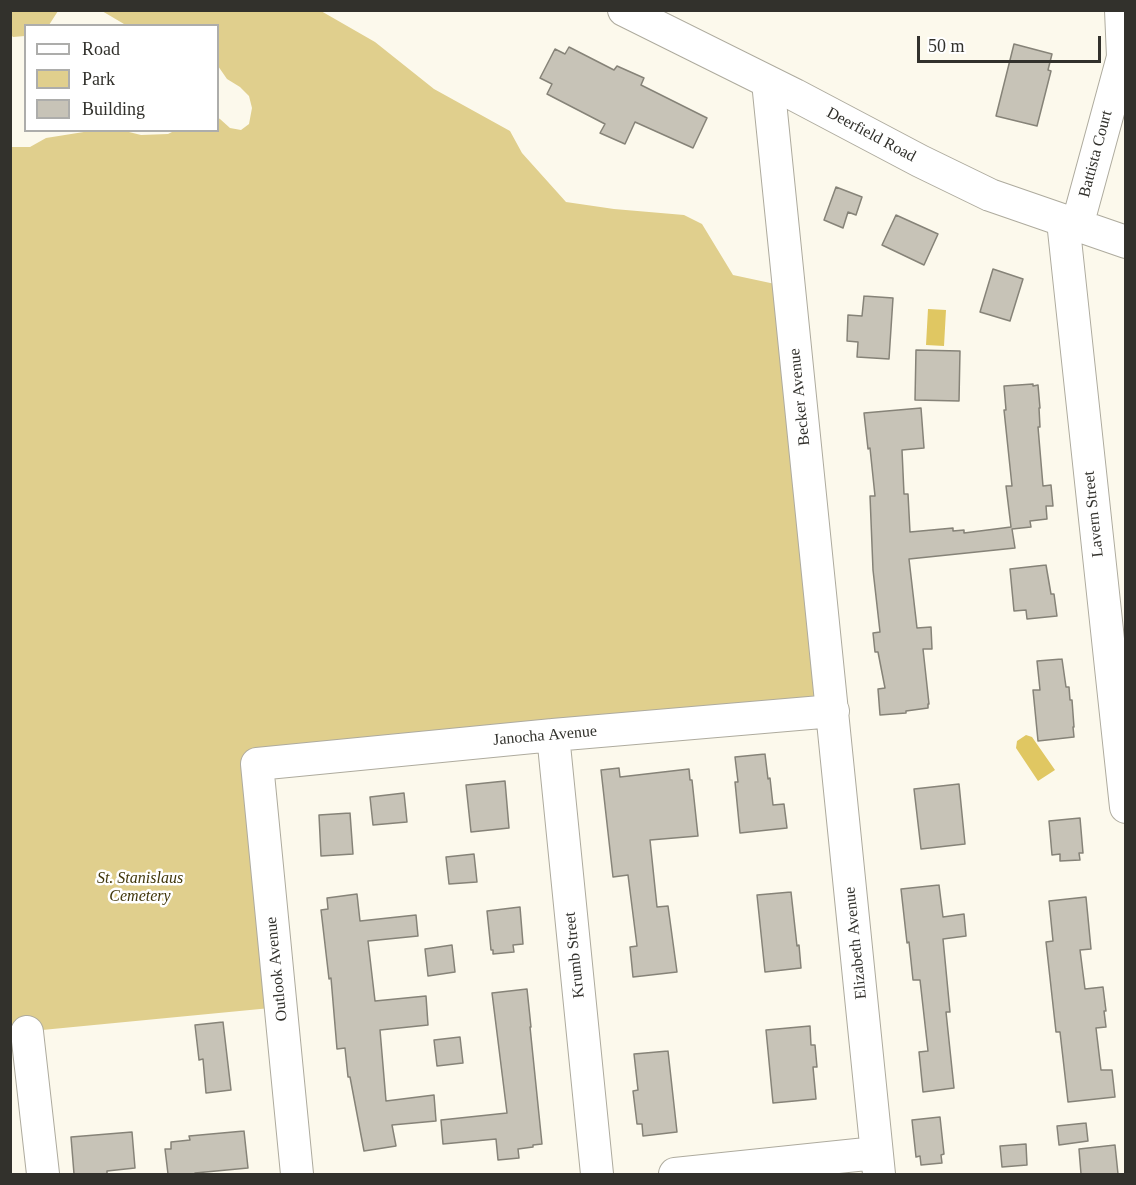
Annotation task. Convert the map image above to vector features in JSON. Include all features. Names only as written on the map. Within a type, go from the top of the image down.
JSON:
[{"type":"street","name":"Deerfield Road","points":[[624,10],[990,195],[1125,242]]},
{"type":"street","name":"Battista Court","points":[[1070,224],[1123,57],[1121,10]]},
{"type":"street","name":"Becker Avenue","points":[[768,82],[833,711]]},
{"type":"street","name":"Lavern Street","points":[[1070,224],[1125,807]]},
{"type":"street","name":"Janocha Avenue","points":[[257,764],[833,711]]},
{"type":"street","name":"Elizabeth Avenue","points":[[833,711],[878,1164]]},
{"type":"street","name":"Krumb Street","points":[[553,735],[597,1174]]},
{"type":"street","name":"Outlook Avenue","points":[[257,764],[297,1174]]},
{"type":"street","points":[[27,1032],[43,1174]]},
{"type":"street","points":[[675,1174],[878,1164]]},
{"type":"green space","points":[[11,10],[58,10],[50,24],[24,24],[24,36],[13,37],[11,35]]},
{"type":"green space","name":"St. Stanislaus Cemetery","points":[[102,11],[321,11],[375,42],[434,89],[510,131],[522,153],[566,202],[684,215],[702,224],[733,275],[789,287],[833,711],[257,764],[281,1007],[11,1033],[11,147],[30,147],[46,138],[84,132],[129,132],[141,135],[172,132],[219,132],[219,118],[230,128],[241,130],[249,124],[252,108],[249,96],[227,79],[219,67],[219,24],[124,24]]},
{"type":"shaded area","points":[[928,309],[946,310],[944,346],[926,345]]},
{"type":"shaded area","points":[[1026,735],[1032,737],[1055,770],[1038,781],[1016,748],[1017,741]]},
{"type":"building","points":[[1014,44],[1052,54],[1048,70],[1051,71],[1037,126],[996,116]]},
{"type":"building","points":[[569,47],[614,70],[617,66],[644,78],[641,85],[707,118],[693,148],[635,122],[625,144],[600,133],[605,124],[547,94],[552,84],[540,78],[555,49],[565,54]]},
{"type":"building","points":[[836,187],[862,197],[856,215],[848,212],[843,228],[824,220]]},
{"type":"building","points":[[896,215],[938,234],[924,265],[882,245]]},
{"type":"building","points":[[993,269],[1023,279],[1010,321],[980,312]]},
{"type":"building","points":[[864,296],[893,298],[889,359],[857,357],[858,342],[847,341],[848,315],[862,316]]},
{"type":"building","points":[[916,350],[960,351],[959,401],[915,400]]},
{"type":"building","points":[[1033,384],[1033,386],[1038,385],[1040,427],[1038,427],[1043,486],[1051,485],[1053,506],[1046,506],[1047,519],[1030,521],[1031,527],[1012,529],[1015,548],[909,559],[917,628],[931,627],[932,649],[923,649],[929,704],[928,708],[906,711],[906,713],[880,715],[878,689],[885,688],[878,652],[875,652],[873,633],[880,632],[873,570],[870,496],[875,496],[864,413],[921,408],[924,448],[902,450],[904,494],[908,494],[910,532],[953,528],[953,531],[964,530],[964,533],[1011,527],[1006,486],[1012,486],[1004,410],[1006,410],[1004,386]]},
{"type":"building","points":[[1046,565],[1057,616],[1027,619],[1026,610],[1014,611],[1010,569]]},
{"type":"building","points":[[1062,659],[1066,687],[1069,687],[1070,700],[1072,700],[1074,737],[1038,741],[1033,690],[1040,690],[1037,661]]},
{"type":"building","points":[[765,754],[773,805],[784,804],[787,828],[740,833],[735,757]]},
{"type":"building","points":[[619,768],[620,777],[689,769],[698,836],[650,840],[657,907],[668,906],[677,972],[633,977],[630,947],[637,946],[628,875],[613,877],[601,770]]},
{"type":"building","points":[[505,781],[509,828],[471,832],[466,785]]},
{"type":"building","points":[[959,784],[965,844],[921,849],[914,789]]},
{"type":"building","points":[[404,793],[407,822],[373,825],[370,797]]},
{"type":"building","points":[[350,813],[353,854],[321,856],[319,815]]},
{"type":"building","points":[[1080,818],[1083,853],[1079,853],[1080,860],[1060,861],[1060,854],[1052,855],[1049,821]]},
{"type":"building","points":[[474,854],[477,882],[449,884],[446,857]]},
{"type":"building","points":[[939,885],[943,917],[964,914],[966,936],[943,939],[950,1012],[946,1012],[954,1088],[923,1092],[919,1052],[928,1051],[920,980],[913,980],[901,889]]},
{"type":"building","points":[[791,892],[801,968],[765,972],[757,895]]},
{"type":"building","points":[[357,894],[360,921],[416,915],[418,936],[368,941],[375,1001],[426,996],[428,1025],[380,1030],[386,1101],[434,1095],[436,1121],[392,1125],[396,1146],[364,1151],[350,1077],[348,1077],[345,1048],[337,1049],[331,978],[329,979],[321,910],[328,909],[327,898]]},
{"type":"building","points":[[1086,897],[1091,949],[1080,950],[1085,989],[1103,987],[1106,1027],[1096,1028],[1101,1070],[1112,1070],[1115,1097],[1068,1102],[1060,1032],[1056,1032],[1046,942],[1053,941],[1049,901]]},
{"type":"building","points":[[520,907],[523,944],[513,945],[514,952],[493,954],[487,911]]},
{"type":"building","points":[[452,945],[455,972],[428,976],[425,949]]},
{"type":"building","points":[[527,989],[542,1144],[518,1149],[519,1158],[498,1160],[496,1139],[443,1144],[441,1120],[507,1113],[492,993]]},
{"type":"building","points":[[223,1022],[231,1090],[206,1093],[203,1059],[199,1060],[195,1025]]},
{"type":"building","points":[[810,1026],[811,1045],[815,1045],[817,1067],[813,1067],[816,1099],[773,1103],[766,1030]]},
{"type":"building","points":[[460,1037],[463,1063],[437,1066],[434,1040]]},
{"type":"building","points":[[668,1051],[677,1132],[643,1136],[642,1124],[637,1124],[633,1091],[638,1090],[634,1054]]},
{"type":"building","points":[[940,1117],[944,1154],[941,1155],[942,1163],[921,1165],[920,1156],[916,1157],[912,1120]]},
{"type":"building","points":[[1086,1123],[1088,1141],[1059,1145],[1057,1126]]},
{"type":"building","points":[[244,1131],[248,1168],[195,1174],[168,1174],[165,1149],[171,1149],[171,1142],[190,1140],[189,1136]]},
{"type":"building","points":[[132,1132],[135,1168],[107,1171],[107,1174],[74,1174],[71,1137]]},
{"type":"building","points":[[1026,1144],[1027,1165],[1002,1167],[1000,1146]]},
{"type":"building","points":[[1115,1145],[1118,1174],[1081,1174],[1079,1149]]}]
